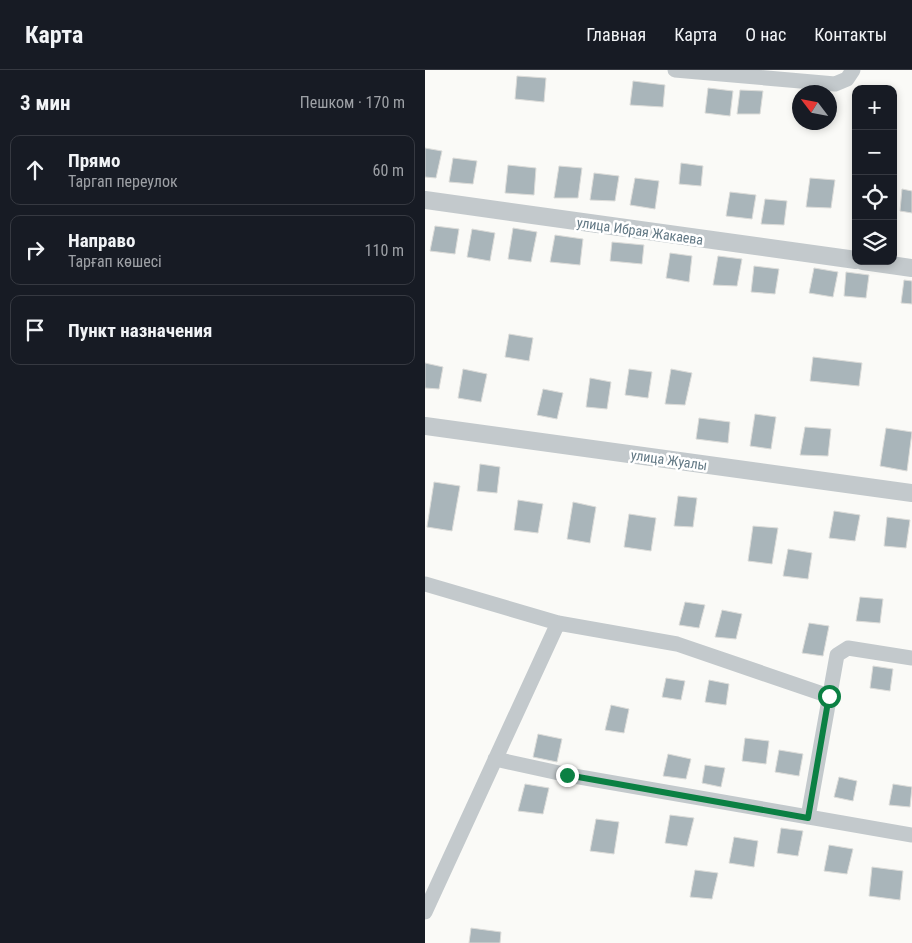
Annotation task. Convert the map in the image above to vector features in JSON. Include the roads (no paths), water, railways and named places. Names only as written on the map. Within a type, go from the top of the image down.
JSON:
[{"type":"street","points":[[675,70],[835,84],[847,79],[853,70]]},
{"type":"street","name":"улица Ибрая Жакаева","points":[[425,200],[852,259]]},
{"type":"street","points":[[891,265],[912,268]]},
{"type":"street","name":"улица Жуалы","points":[[425,426],[912,493]]},
{"type":"street","points":[[425,584],[558,623],[677,644],[829,696]]},
{"type":"street","points":[[425,912],[558,623]]},
{"type":"street","points":[[808,818],[837,655],[849,648],[912,658]]},
{"type":"street","points":[[495,759],[567,775],[912,835]]}]
